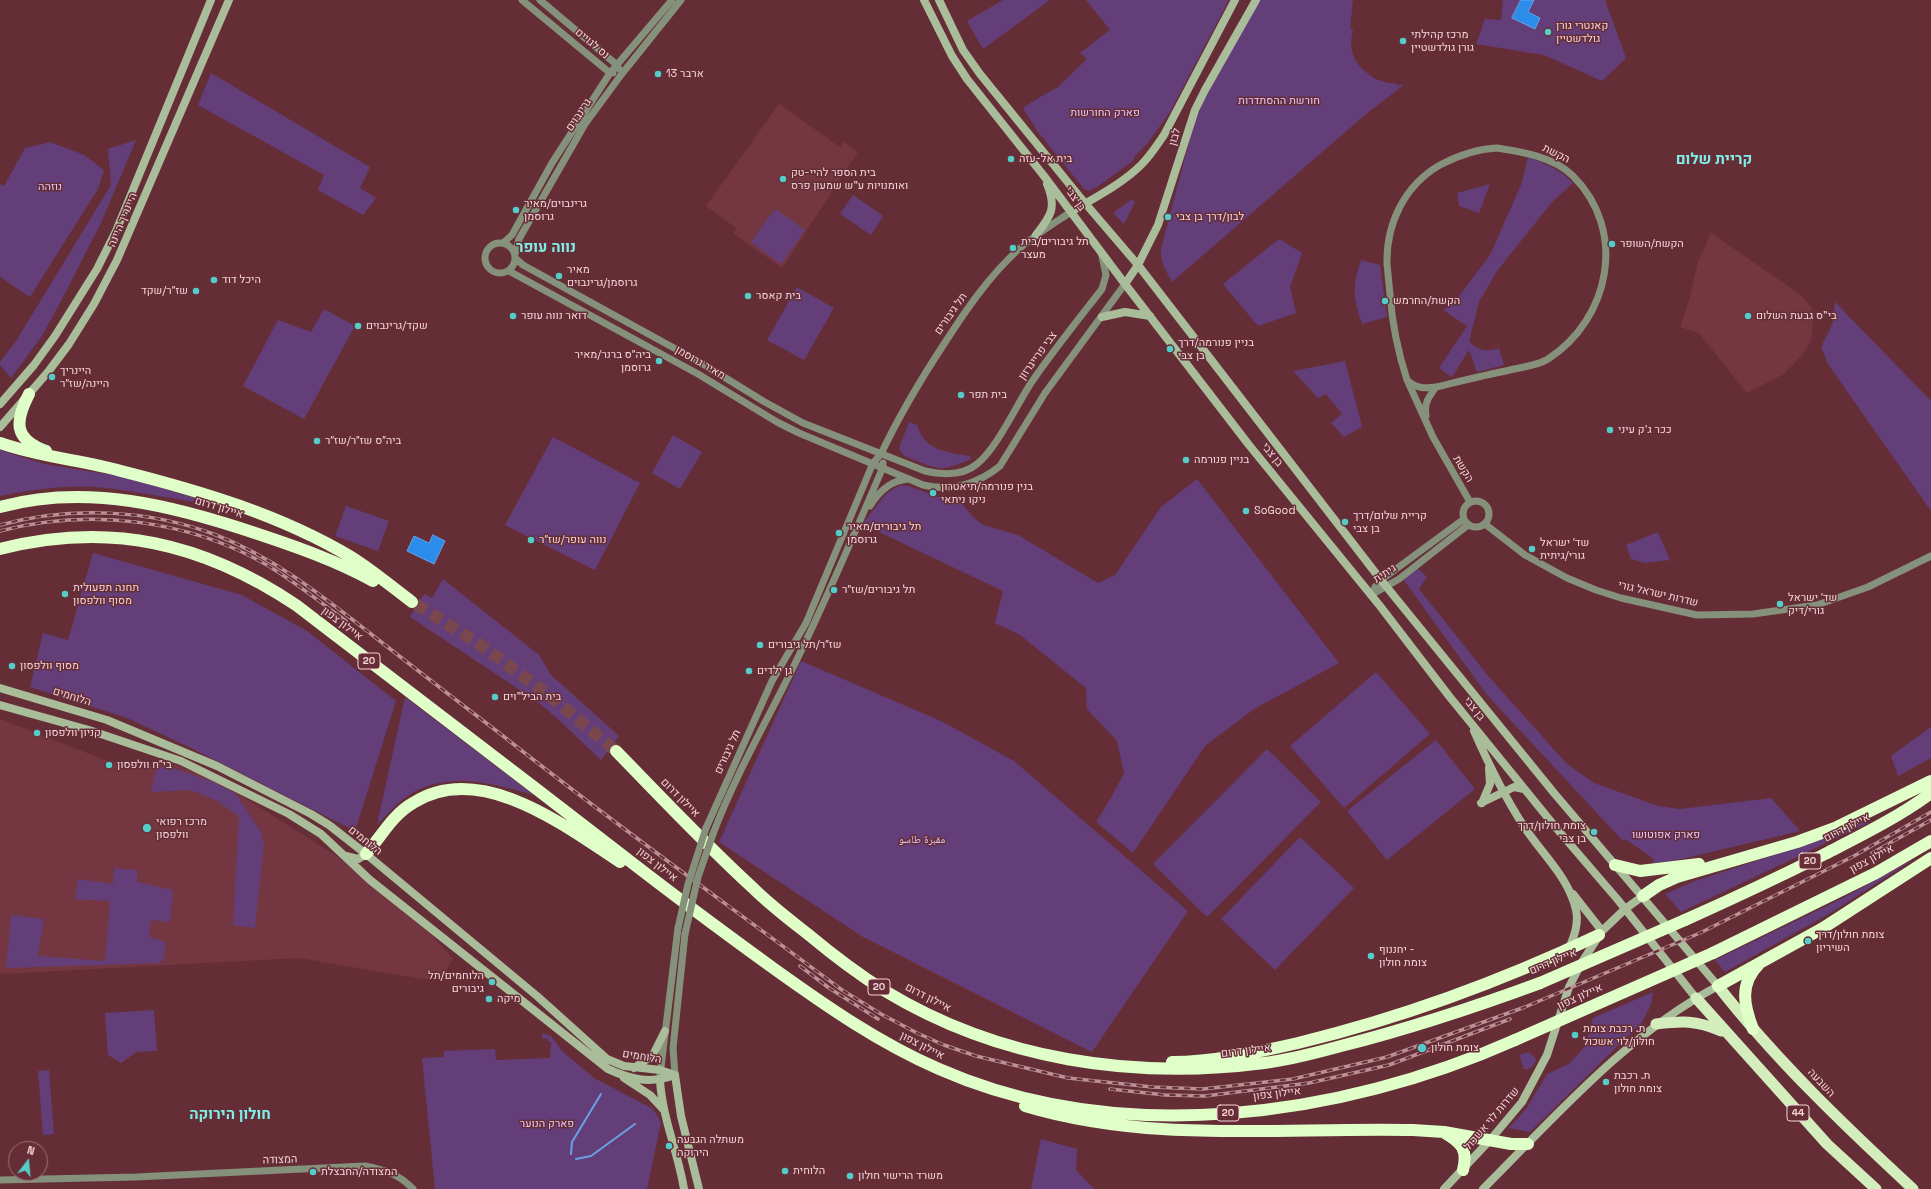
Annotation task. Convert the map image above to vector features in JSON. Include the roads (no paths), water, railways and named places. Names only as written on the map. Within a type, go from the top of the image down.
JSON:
[{"type":"highway","points":[[30,394],[22,408],[20,417],[21,434],[28,443],[69,460]]},
{"type":"highway","points":[[0,443],[33,454],[69,460]]},
{"type":"highway","name":"איילון דרום","points":[[0,507],[34,500],[91,497],[145,502],[176,509],[237,526],[302,549],[367,577],[414,603],[352,558],[318,539],[278,522],[202,494],[122,471],[69,460]]},
{"type":"highway","name":"איילון צפון","points":[[0,549],[53,539],[79,537],[101,537],[149,541],[208,557],[257,580],[296,605],[690,907],[831,1010],[907,1054],[937,1069],[1004,1093],[1088,1110],[1136,1115],[1206,1114],[1313,1102],[1366,1092],[1419,1076],[1490,1051],[1713,953],[1876,873],[1931,841]]},
{"type":"highway","name":"איילון דרום","points":[[616,751],[755,890],[858,973],[884,990],[942,1020],[992,1039],[1051,1058],[1094,1065],[1137,1068],[1189,1069],[1266,1063],[1313,1053],[1392,1033],[1540,982],[1752,890],[1851,841],[1890,820],[1931,794]]},
{"type":"highway","points":[[1643,896],[1658,885],[1677,877],[1797,842],[1835,828],[1931,780]]},
{"type":"highway","points":[[366,854],[386,827],[412,803],[431,794],[445,790],[461,789],[477,791],[515,800],[541,812],[690,907]]},
{"type":"highway","points":[[1615,866],[1628,870],[1640,871],[1678,867],[1745,856]]},
{"type":"highway","points":[[1718,986],[1762,960],[1823,928],[1931,858]]},
{"type":"highway","points":[[1051,1058],[1125,1062],[1178,1062],[1237,1055],[1278,1047],[1374,1022],[1441,1001],[1569,948],[1600,933]]},
{"type":"highway","points":[[1753,1029],[1745,1007],[1745,993],[1750,977],[1762,960]]},
{"type":"highway","name":"השבעה","points":[[1718,986],[1753,1029],[1846,1128],[1913,1189]]},
{"type":"highway","name":"44","points":[[1696,998],[1725,1033],[1827,1144],[1876,1189]]},
{"type":"highway","points":[[1656,1024],[1695,1021],[1725,1033]]},
{"type":"highway","points":[[937,1069],[980,1090],[1007,1100],[1070,1118],[1114,1126],[1194,1131],[1399,1130],[1444,1132],[1491,1139],[1511,1144],[1528,1144]]},
{"type":"highway","points":[[1444,1132],[1464,1150],[1465,1158],[1463,1170]]},
{"type":"main road","name":"היינריך היינה","points":[[0,404],[14,390],[38,359],[65,321],[97,269],[116,231],[212,0]]},
{"type":"main road","name":"היינריך היינה","points":[[0,427],[48,372],[69,344],[94,304],[117,260],[229,0]]},
{"type":"main road","name":"בן צבי","points":[[924,0],[952,56],[967,78],[1044,176],[1101,253],[1250,445],[1371,595],[1470,722],[1625,909]]},
{"type":"main road","name":"בן צבי","points":[[939,0],[963,50],[980,74],[1085,203],[1138,265],[1384,583],[1615,866],[1643,896]]},
{"type":"main road","name":"לבון","points":[[1071,212],[1126,177],[1141,165],[1151,154],[1164,135],[1235,0]]},
{"type":"main road","name":"לבון","points":[[1125,284],[1138,265],[1158,225],[1195,110],[1204,90],[1256,0]]},
{"type":"main road","points":[[1036,235],[1044,225],[1053,207],[1051,195],[1044,176]]},
{"type":"main road","points":[[1102,317],[1125,312],[1150,316]]},
{"type":"main road","name":"הלוחמים","points":[[1,688],[107,720],[217,766],[311,814],[329,825],[366,854],[537,996],[607,1059],[615,1064],[634,1068],[660,1070],[675,1075]]},
{"type":"main road","name":"הלוחמים","points":[[0,705],[89,730],[181,761],[289,814],[321,834],[370,880],[608,1069],[631,1078],[660,1080],[675,1075]]},
{"type":"main road","points":[[1470,722],[1489,766],[1525,829],[1600,933]]},
{"type":"main road","points":[[1489,766],[1490,784],[1481,803],[1514,787],[1524,789]]},
{"type":"main road","points":[[345,856],[358,859],[366,854]]},
{"type":"main road","points":[[1569,889],[1578,918],[1575,934],[1569,948]]},
{"type":"main road","name":"שדרות לוי אשכול","points":[[1444,1189],[1463,1170],[1520,1105],[1539,1072],[1551,1047],[1562,1007],[1573,978],[1600,933],[1625,909],[1643,896]]},
{"type":"main road","name":"44","points":[[1643,896],[1718,986]]},
{"type":"main road","name":"44","points":[[1625,909],[1696,998]]},
{"type":"main road","points":[[1483,1189],[1620,1054],[1656,1024],[1696,998],[1718,986]]},
{"type":"main road","points":[[634,1068],[653,1055],[665,1031]]},
{"type":"main road","points":[[608,1069],[643,1090],[664,1110]]},
{"type":"main road","points":[[675,1075],[681,1116],[699,1189]]},
{"type":"main road","name":"הלוחמים","points":[[660,1080],[664,1110],[680,1168],[684,1189]]},
{"type":"street","name":"נס לגויים","points":[[522,0],[610,73],[621,75]]},
{"type":"street","name":"נס לגויים","points":[[540,0],[617,65],[621,75]]},
{"type":"street","name":"גרינבוים","points":[[503,243],[512,235],[552,163],[610,73],[672,0]]},
{"type":"street","name":"גרינבוים","points":[[515,256],[519,239],[585,124],[621,75],[681,0]]},
{"type":"street","points":[[606,56],[626,55]]},
{"type":"street","points":[[599,90],[602,74],[601,66]]},
{"type":"street","name":"הקשת","points":[[1407,380],[1412,385],[1422,388],[1436,387],[1540,364],[1574,338],[1586,324],[1597,303],[1601,289],[1606,250],[1603,225],[1592,201],[1572,175],[1545,159],[1517,151],[1498,148],[1480,149],[1456,156],[1430,171],[1417,181],[1404,196],[1391,229],[1387,263],[1392,320],[1407,380],[1446,461],[1470,502]]},
{"type":"street","name":"תל גיבורים","points":[[660,1080],[678,928],[690,877],[706,828],[772,681],[806,623],[873,463],[881,454],[918,383],[962,315],[998,271],[1019,249],[1036,235],[1071,212]]},
{"type":"street","points":[[503,243],[510,247],[515,256],[514,263],[509,271],[500,274],[492,272],[484,261],[484,256],[488,248],[495,244],[503,243]]},
{"type":"street","name":"צבי פרייגרזון","points":[[881,454],[925,471],[938,474],[962,472],[978,464],[992,447],[1031,384],[1104,285],[1106,269],[1101,253]]},
{"type":"street","name":"מאיר גרוסמן","points":[[515,256],[524,266],[703,364],[783,412],[804,423],[881,454]]},
{"type":"street","name":"מאיר גרוסמן","points":[[509,271],[698,374],[777,422],[799,433],[883,467]]},
{"type":"street","points":[[881,454],[883,467],[923,485],[944,488],[964,485],[989,474],[1000,466],[1045,394],[1125,284]]},
{"type":"street","name":"הקשת","points":[[1428,424],[1425,405],[1427,399],[1436,387]]},
{"type":"street","name":"תל גיבורים","points":[[675,1075],[673,1048],[680,987],[681,956],[698,878],[712,834],[728,798],[802,651],[858,527],[883,467]]},
{"type":"street","points":[[858,527],[873,502],[883,490],[895,481],[910,479]]},
{"type":"street","points":[[1478,501],[1486,505],[1489,512],[1485,524],[1476,527],[1466,522],[1464,507],[1470,502],[1478,501]]},
{"type":"street","name":"גיתית","points":[[1371,595],[1384,583],[1466,522]]},
{"type":"street","name":"שדרות ישראל גורי","points":[[1485,524],[1525,555],[1567,578],[1621,598],[1697,615],[1753,614],[1817,605],[1868,587],[1931,556]]},
{"type":"street","name":"המצודה","points":[[0,1180],[126,1176],[136,1174],[141,1176],[330,1169],[365,1166],[388,1170],[404,1179],[413,1189]]},
{"type":"water","points":[[1521,0],[1534,0],[1528,12],[1540,18],[1535,29],[1512,18]]},
{"type":"water","points":[[433,535],[445,541],[434,564],[407,551],[414,536],[429,543]]},
{"type":"waterway","points":[[571,1154],[572,1142],[601,1094]]},
{"type":"waterway","points":[[576,1159],[591,1156],[635,1124]]},
{"type":"tunnel","points":[[416,604],[482,646],[550,696],[616,751]]},
{"type":"railway","points":[[0,525],[54,515],[82,513],[136,515],[190,526],[238,544],[278,566],[316,592],[583,798],[842,990],[881,1014],[944,1045],[976,1056],[1068,1078],[1152,1087],[1203,1089],[1293,1079],[1387,1057],[1525,1007],[1700,933],[1854,856],[1931,812]]},
{"type":"railway","points":[[0,531],[34,524],[68,520],[137,522],[171,528],[204,537],[236,549],[267,565],[346,621]]},
{"type":"railway","points":[[1872,853],[1931,820]]},
{"type":"railway","points":[[800,966],[829,988],[878,1019]]},
{"type":"railway","points":[[1110,1089],[1165,1095],[1205,1096],[1309,1083],[1389,1065],[1510,1019]]},
{"type":"place","name":"קאנטרי גורן גולדשטיין","points":[[1548,32]]},
{"type":"place","name":"מרכז קהילתי גורן גולדשטיין","points":[[1403,41]]},
{"type":"place","name":"ארבר 13","points":[[658,74]]},
{"type":"place","name":"בית אל-עזה","points":[[1011,159]]},
{"type":"place","name":"בית הספר להיי-טק ואומנויות ע\"ש שמעון פרס","points":[[783,179]]},
{"type":"place","name":"גרינבוים/מאיר גרוסמן","points":[[516,210]]},
{"type":"place","name":"לבון/דרך בן צבי","points":[[1168,217]]},
{"type":"place","name":"הקשת/השופר","points":[[1612,244]]},
{"type":"place","name":"תל גיבורים/בית מעצר","points":[[1013,248]]},
{"type":"place","name":"מאיר גרוסמן/גרינבוים","points":[[559,276]]},
{"type":"place","name":"היכל דוד","points":[[214,280]]},
{"type":"place","name":"שז״ר/שקד","points":[[196,291]]},
{"type":"place","name":"בית קאסר","points":[[748,296]]},
{"type":"place","name":"הקשת/החרמש","points":[[1385,301]]},
{"type":"place","name":"דואר נווה עופר","points":[[513,316]]},
{"type":"place","name":"בי\"ס גבעת השלום","points":[[1748,316]]},
{"type":"place","name":"שקד/גרינבוים","points":[[358,326]]},
{"type":"place","name":"בניין פנורמה/דרך בן צבי","points":[[1170,349]]},
{"type":"place","name":"ביה״ס ברנר/מאיר גרוסמן","points":[[659,361]]},
{"type":"place","name":"היינריך היינה/שז״ר","points":[[52,377]]},
{"type":"place","name":"בית תפר","points":[[961,395]]},
{"type":"place","name":"ככר ג'ק עיני","points":[[1610,430]]},
{"type":"place","name":"ביה״ס שז״ר/שז״ר","points":[[317,441]]},
{"type":"place","name":"בניין פנורמה","points":[[1186,460]]},
{"type":"place","name":"בנין פנורמה/תיאטרון ניקו ניתאי","points":[[933,493]]},
{"type":"place","name":"SoGood","points":[[1246,511]]},
{"type":"place","name":"קריית שלום/דרך בן צבי","points":[[1345,522]]},
{"type":"place","name":"תל גיבורים/מאיר גרוסמן","points":[[839,533]]},
{"type":"place","name":"נווה עופר/שז״ר","points":[[531,540]]},
{"type":"place","name":"שד׳ ישראל גורי/גיתית","points":[[1532,549]]},
{"type":"place","name":"תל גיבורים/שז״ר","points":[[834,590]]},
{"type":"place","name":"תחנה תפעולית מסוף וולפסון","points":[[65,594]]},
{"type":"place","name":"שד׳ ישראל גורי/דיק","points":[[1780,604]]},
{"type":"place","name":"שז״ר/תל גיבורים","points":[[760,645]]},
{"type":"place","name":"מסוף וולפסון","points":[[12,666]]},
{"type":"place","name":"גן ילדים","points":[[749,671]]},
{"type":"place","name":"בית הביל\"וים","points":[[495,697]]},
{"type":"place","name":"קניון וולפסון","points":[[37,733]]},
{"type":"place","name":"בי״ח וולפסון","points":[[109,765]]},
{"type":"place","name":"מרכז רפואי וולפסון","points":[[147,828]]},
{"type":"place","name":"צומת חולון/דרך בן צבי","points":[[1594,832]]},
{"type":"place","name":"צומת חולון/דרך השיריון","points":[[1808,941]]},
{"type":"place","name":"יחננוף - צומת חולון","points":[[1371,956]]},
{"type":"place","name":"הלוחמים/תל גיבורים","points":[[492,982]]},
{"type":"place","name":"מיקה","points":[[489,999]]},
{"type":"place","name":"ת. רכבת צומת חולון/לוי אשכול","points":[[1575,1035]]},
{"type":"place","name":"צומת חולון","points":[[1422,1048]]},
{"type":"place","name":"ת. רכבת צומת חולון","points":[[1606,1082]]},
{"type":"place","name":"משתלה הגבעה הירוקה","points":[[669,1146]]},
{"type":"place","name":"הלוחית","points":[[785,1171]]},
{"type":"place","name":"המצודה/החבצלת","points":[[313,1172]]},
{"type":"place","name":"משרד הרישוי חולון","points":[[850,1176]]},
{"type":"district","name":"קריית שלום","points":[[1714,160]]},
{"type":"district","name":"נווה עופר","points":[[546,248]]},
{"type":"district","name":"חולון הירוקה","points":[[230,1115]]},
{"type":"park label","name":"חורשת ההסתדרות","points":[[1279,101]]},
{"type":"park label","name":"פארק החורשות","points":[[1105,113]]},
{"type":"park label","name":"נוזהה","points":[[50,187]]},
{"type":"park label","name":"פארק אפוטושו","points":[[1666,835]]},
{"type":"park label","name":"مقبرة طاسو","points":[[922,840]]},
{"type":"park label","name":"פארק הנוער","points":[[547,1124]]}]
